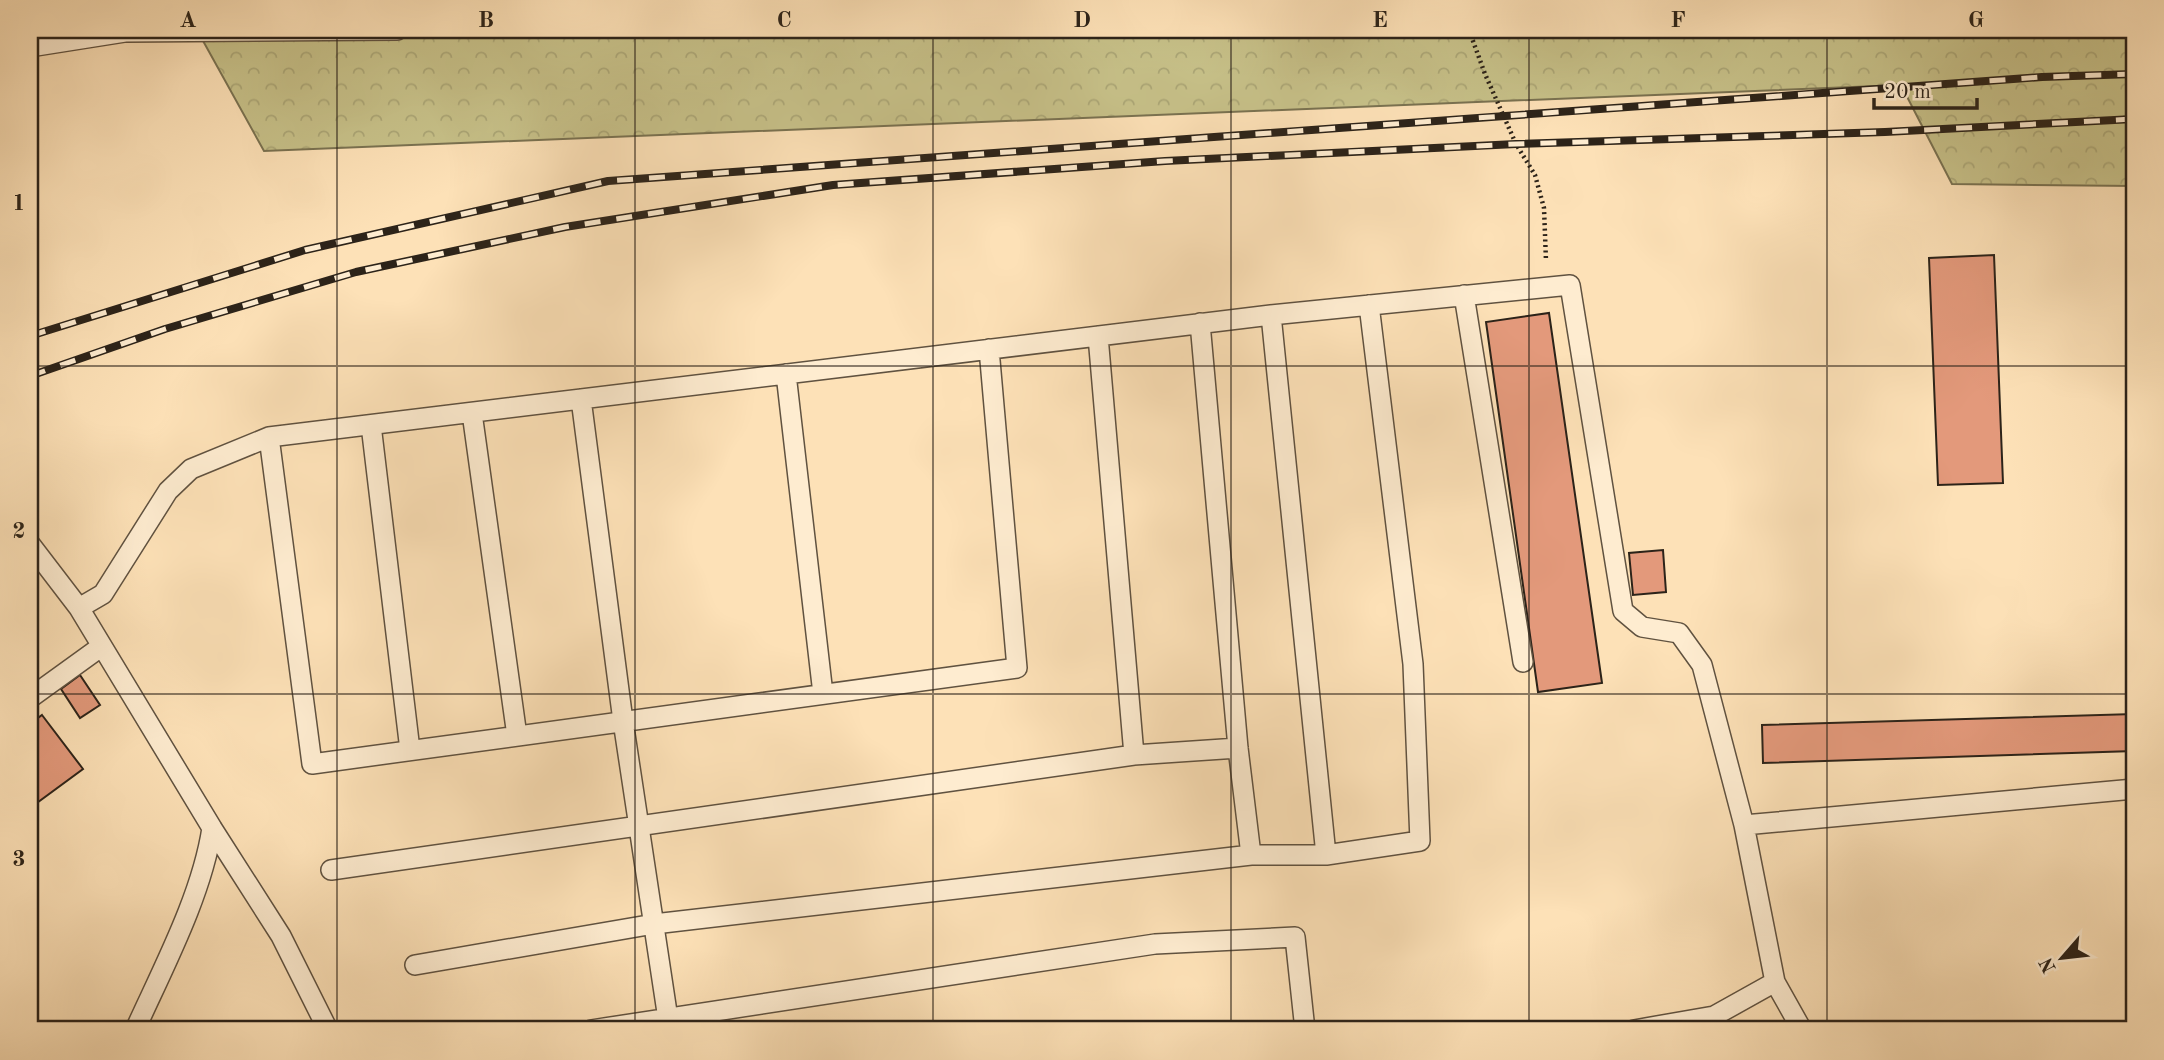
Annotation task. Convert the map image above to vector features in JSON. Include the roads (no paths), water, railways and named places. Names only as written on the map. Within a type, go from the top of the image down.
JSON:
[{"type":"lane","points":[[30,47],[125,32],[397,30]]},
{"type":"lane","points":[[79,608],[103,594],[168,491],[191,469],[269,437],[1200,323],[1570,285],[1623,611],[1642,627],[1679,633],[1702,665],[1744,825],[1775,982],[1802,1030]]},
{"type":"lane","points":[[1464,295],[1523,662]]},
{"type":"lane","points":[[415,965],[654,925],[1251,855],[1326,855],[1420,841],[1413,664],[1369,305]]},
{"type":"lane","points":[[1271,315],[1326,855]]},
{"type":"lane","points":[[1200,323],[1238,748],[1251,855]]},
{"type":"lane","points":[[1098,336],[1134,755]]},
{"type":"lane","points":[[269,437],[312,764],[1017,668],[989,349]]},
{"type":"lane","points":[[786,374],[823,694]]},
{"type":"lane","points":[[580,399],[623,722],[668,1019]]},
{"type":"lane","points":[[472,413],[517,736]]},
{"type":"lane","points":[[371,425],[410,750]]},
{"type":"lane","points":[[30,544],[79,608],[212,828],[281,936],[328,1030]]},
{"type":"lane","points":[[30,698],[102,646]]},
{"type":"lane","points":[[331,870],[1134,755],[1238,748]]},
{"type":"lane","points":[[1744,825],[2134,789]]},
{"type":"lane","points":[[135,1030],[199,879],[212,828]]},
{"type":"lane","points":[[591,1030],[668,1019],[689,1024],[1155,944],[1296,937],[1305,1030]]},
{"type":"lane","points":[[1634,1030],[1714,1016],[1775,982]]},
{"type":"railway","points":[[30,336],[305,250],[608,181],[2042,77],[2134,74]]},
{"type":"railway","points":[[30,376],[165,329],[356,272],[565,227],[833,185],[1165,161],[1516,144],[1885,132],[2134,119]]}]
